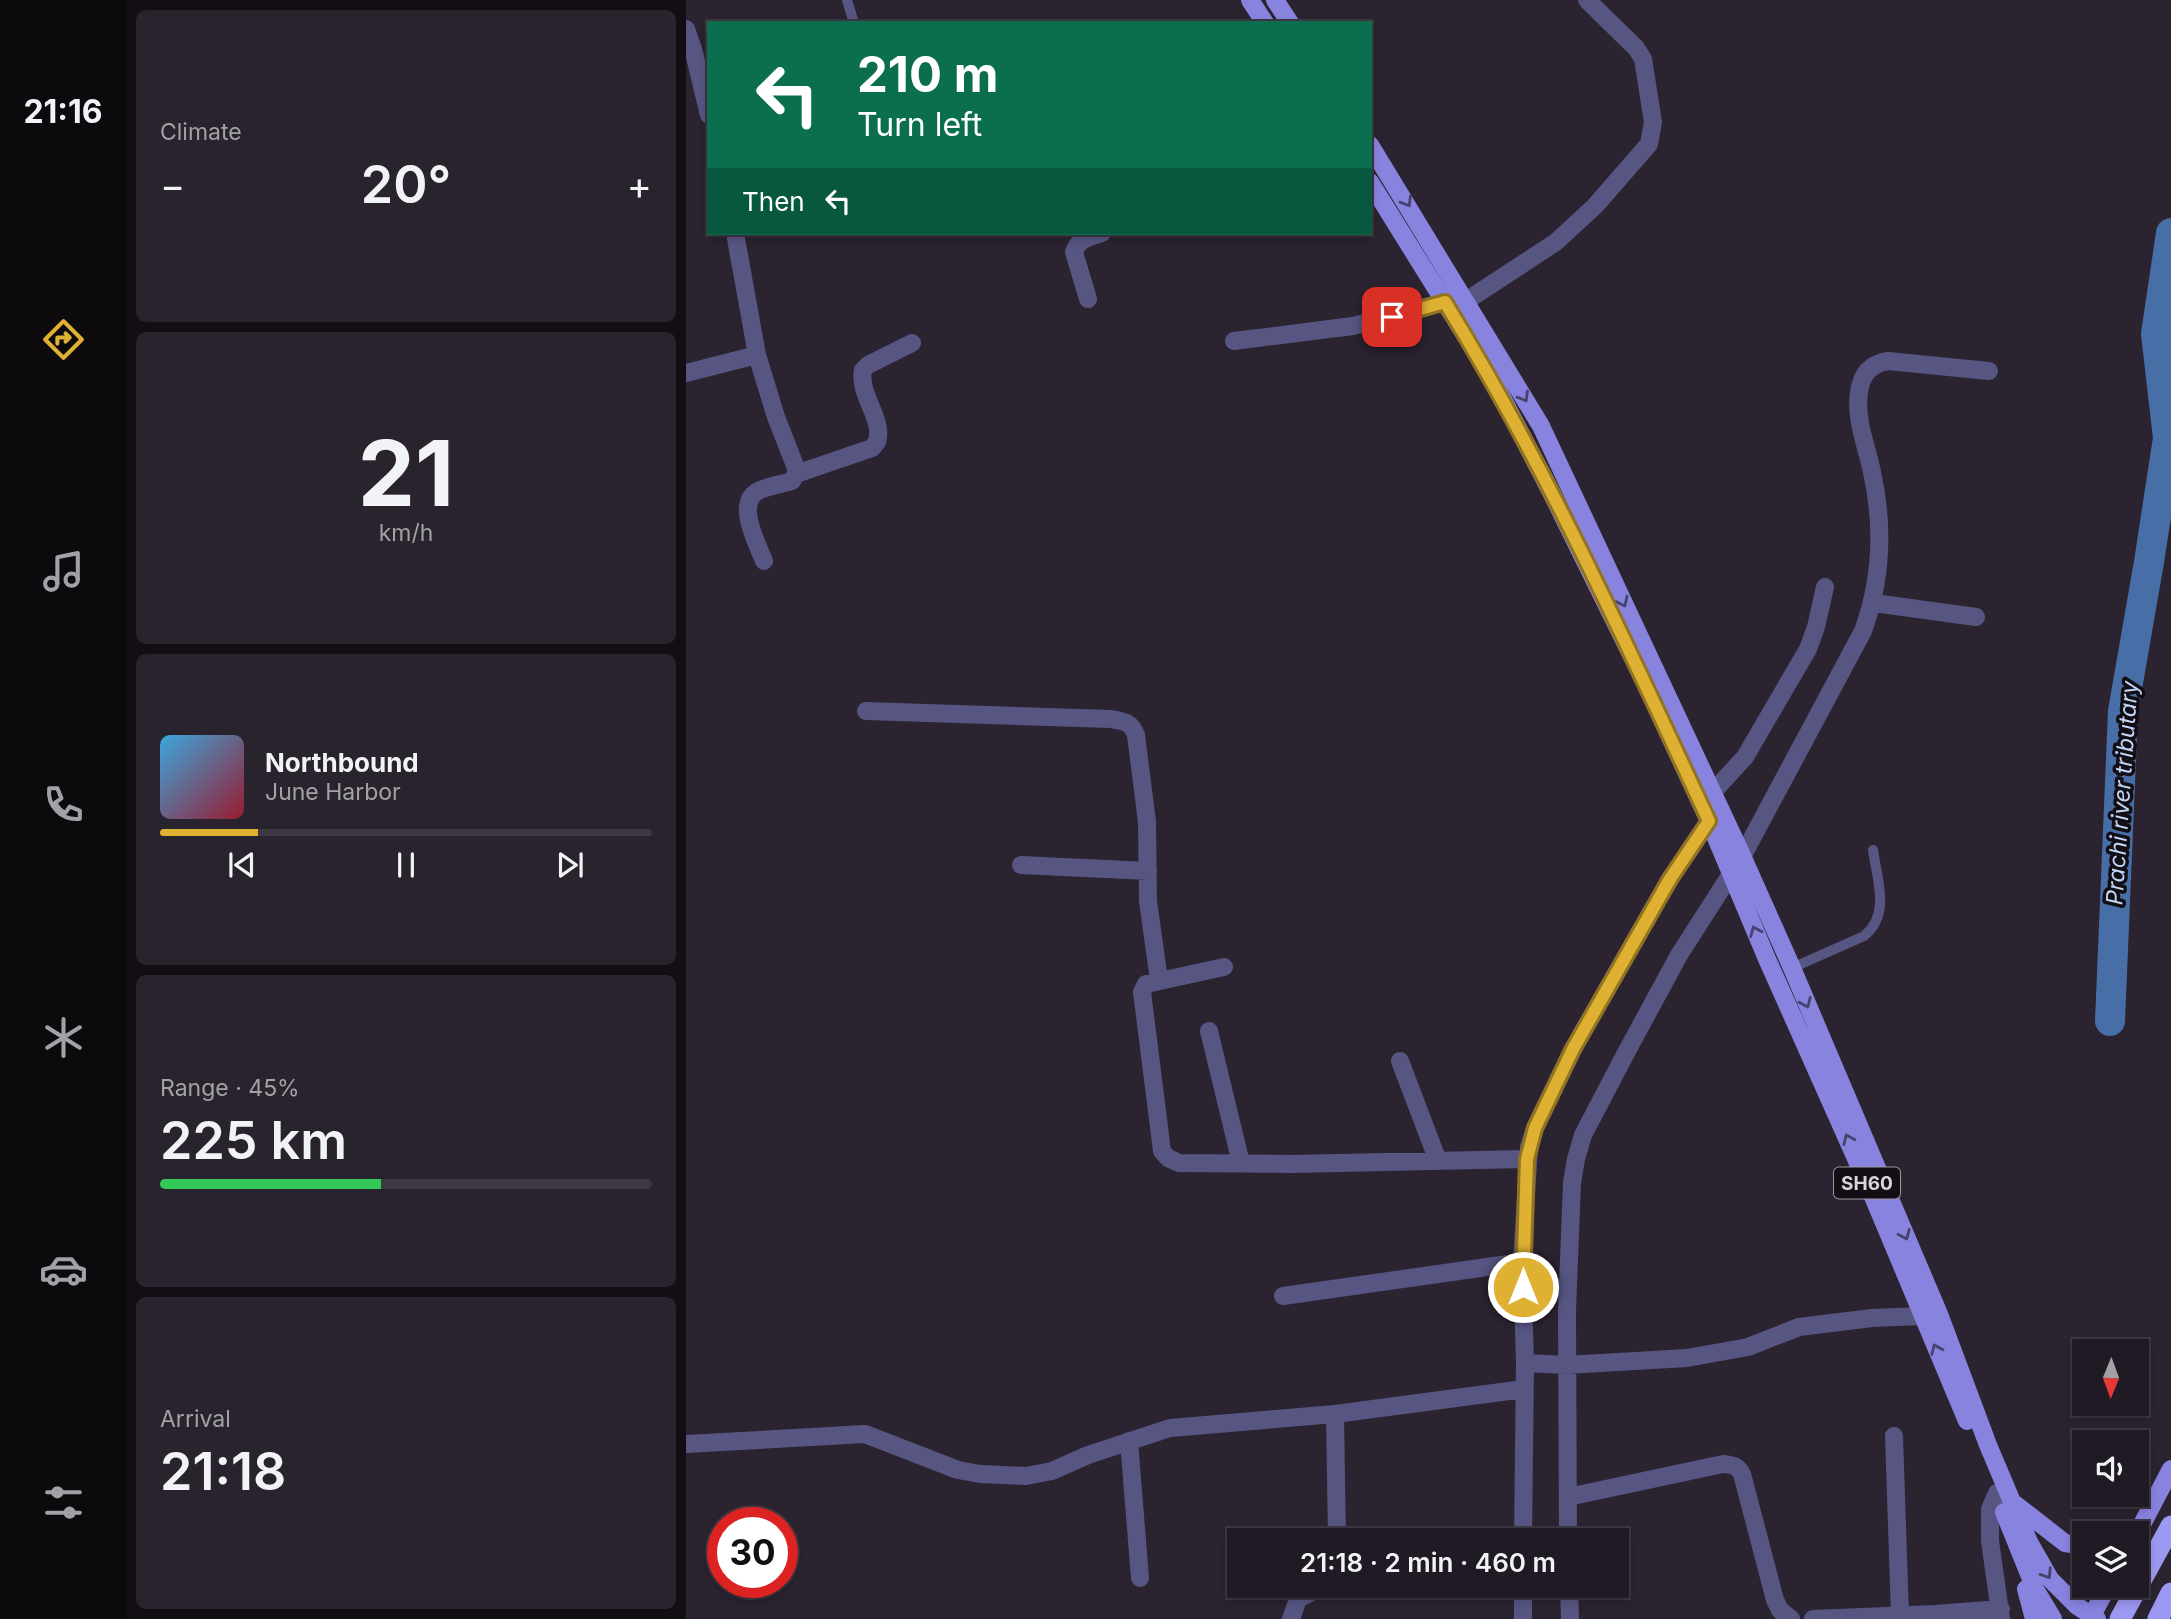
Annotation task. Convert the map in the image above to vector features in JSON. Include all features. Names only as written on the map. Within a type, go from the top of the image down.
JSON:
[{"type":"highway","points":[[2120,1619],[2171,1526]]},
{"type":"highway","points":[[2158,1619],[2171,1593]]},
{"type":"main road","points":[[1250,0],[1264,21]]},
{"type":"main road","points":[[1275,0],[1289,21]]},
{"type":"main road","name":"SH60","points":[[1372,148],[1541,426],[1712,793],[1714,821]]},
{"type":"main road","name":"SH60","points":[[1372,185],[1493,380],[1714,821],[1792,968],[1938,1314],[1984,1448]]},
{"type":"main road","name":"SH60","points":[[1736,862],[1922,1316],[2004,1497],[2050,1579],[2092,1618]]},
{"type":"main road","points":[[2145,1521],[2171,1469]]},
{"type":"main road","points":[[2004,1497],[2065,1543],[2072,1544]]},
{"type":"main road","name":"SH60","points":[[2004,1497],[2016,1545],[2035,1589],[2053,1619]]},
{"type":"main road","points":[[2142,1521],[2147,1517]]},
{"type":"main road","points":[[2016,1545],[2034,1619]]},
{"type":"main road","points":[[2092,1618],[2102,1598]]},
{"type":"street","points":[[1466,302],[1556,242],[1595,206],[1649,144],[1653,122],[1643,59],[1587,0]]},
{"type":"street","points":[[686,29],[707,107]]},
{"type":"street","points":[[735,235],[757,355],[796,474]]},
{"type":"street","points":[[1088,299],[1074,252],[1082,241],[1097,235]]},
{"type":"street","points":[[1234,341],[1353,326],[1445,302]]},
{"type":"street","points":[[764,561],[748,513],[747,503],[751,496],[792,481],[796,474],[872,448],[877,442],[878,427],[862,384],[863,370],[912,343]]},
{"type":"street","points":[[686,373],[757,355]]},
{"type":"street","points":[[1568,1528],[1563,1365],[1572,1183],[1583,1135],[1679,955],[1736,862],[1864,631],[1874,603],[1880,568],[1879,522],[1873,475],[1858,414],[1859,392],[1865,374],[1874,364],[1888,361],[1989,371]]},
{"type":"street","points":[[1712,793],[1745,757],[1808,649],[1825,587]]},
{"type":"street","points":[[1874,603],[1976,617]]},
{"type":"street","points":[[866,711],[1123,721],[1132,726],[1136,735],[1146,822],[1148,901],[1159,979]]},
{"type":"street","points":[[1523,1528],[1524,1389],[1527,1364],[1522,1262],[1527,1159],[1535,1128],[1573,1049],[1670,879],[1714,821]]},
{"type":"street","points":[[1021,865],[1148,871]]},
{"type":"street","points":[[1224,968],[1159,979],[1146,984],[1142,992],[1162,1151],[1168,1158],[1179,1163],[1527,1159]]},
{"type":"street","points":[[1209,1031],[1241,1163]]},
{"type":"street","points":[[1400,1061],[1438,1161]]},
{"type":"street","points":[[1283,1296],[1522,1262]]},
{"type":"street","points":[[1527,1364],[1563,1365],[1687,1358],[1748,1347],[1799,1328],[1872,1318],[1922,1316]]},
{"type":"street","points":[[686,1444],[864,1434],[958,1470],[1007,1476],[1052,1471],[1088,1455],[1170,1428],[1335,1414],[1524,1389]]},
{"type":"street","points":[[1335,1414],[1337,1528]]},
{"type":"street","points":[[1894,1436],[1900,1615]]},
{"type":"street","points":[[1129,1441],[1140,1578]]},
{"type":"street","points":[[1567,1497],[1723,1465],[1739,1468],[1775,1600],[1780,1610],[1791,1619]]},
{"type":"street","points":[[1813,1619],[2001,1614],[1990,1541],[1990,1509],[2004,1497]]},
{"type":"street","points":[[1291,1619],[1300,1598]]},
{"type":"street","points":[[1523,1598],[1523,1619]]},
{"type":"street","points":[[1569,1598],[1570,1619]]},
{"type":"lane","points":[[847,0],[853,21]]},
{"type":"lane","points":[[1792,968],[1864,936],[1873,928],[1879,918],[1881,906],[1873,850]]},
{"type":"waterway","name":"Prachi river tributary","points":[[2110,1021],[2123,711],[2168,438],[2156,334],[2171,233]]},
{"type":"route","points":[[1392,317],[1445,302],[1493,380],[1551,492],[1709,821],[1670,879],[1573,1049],[1535,1128],[1527,1159],[1523,1287]]}]
